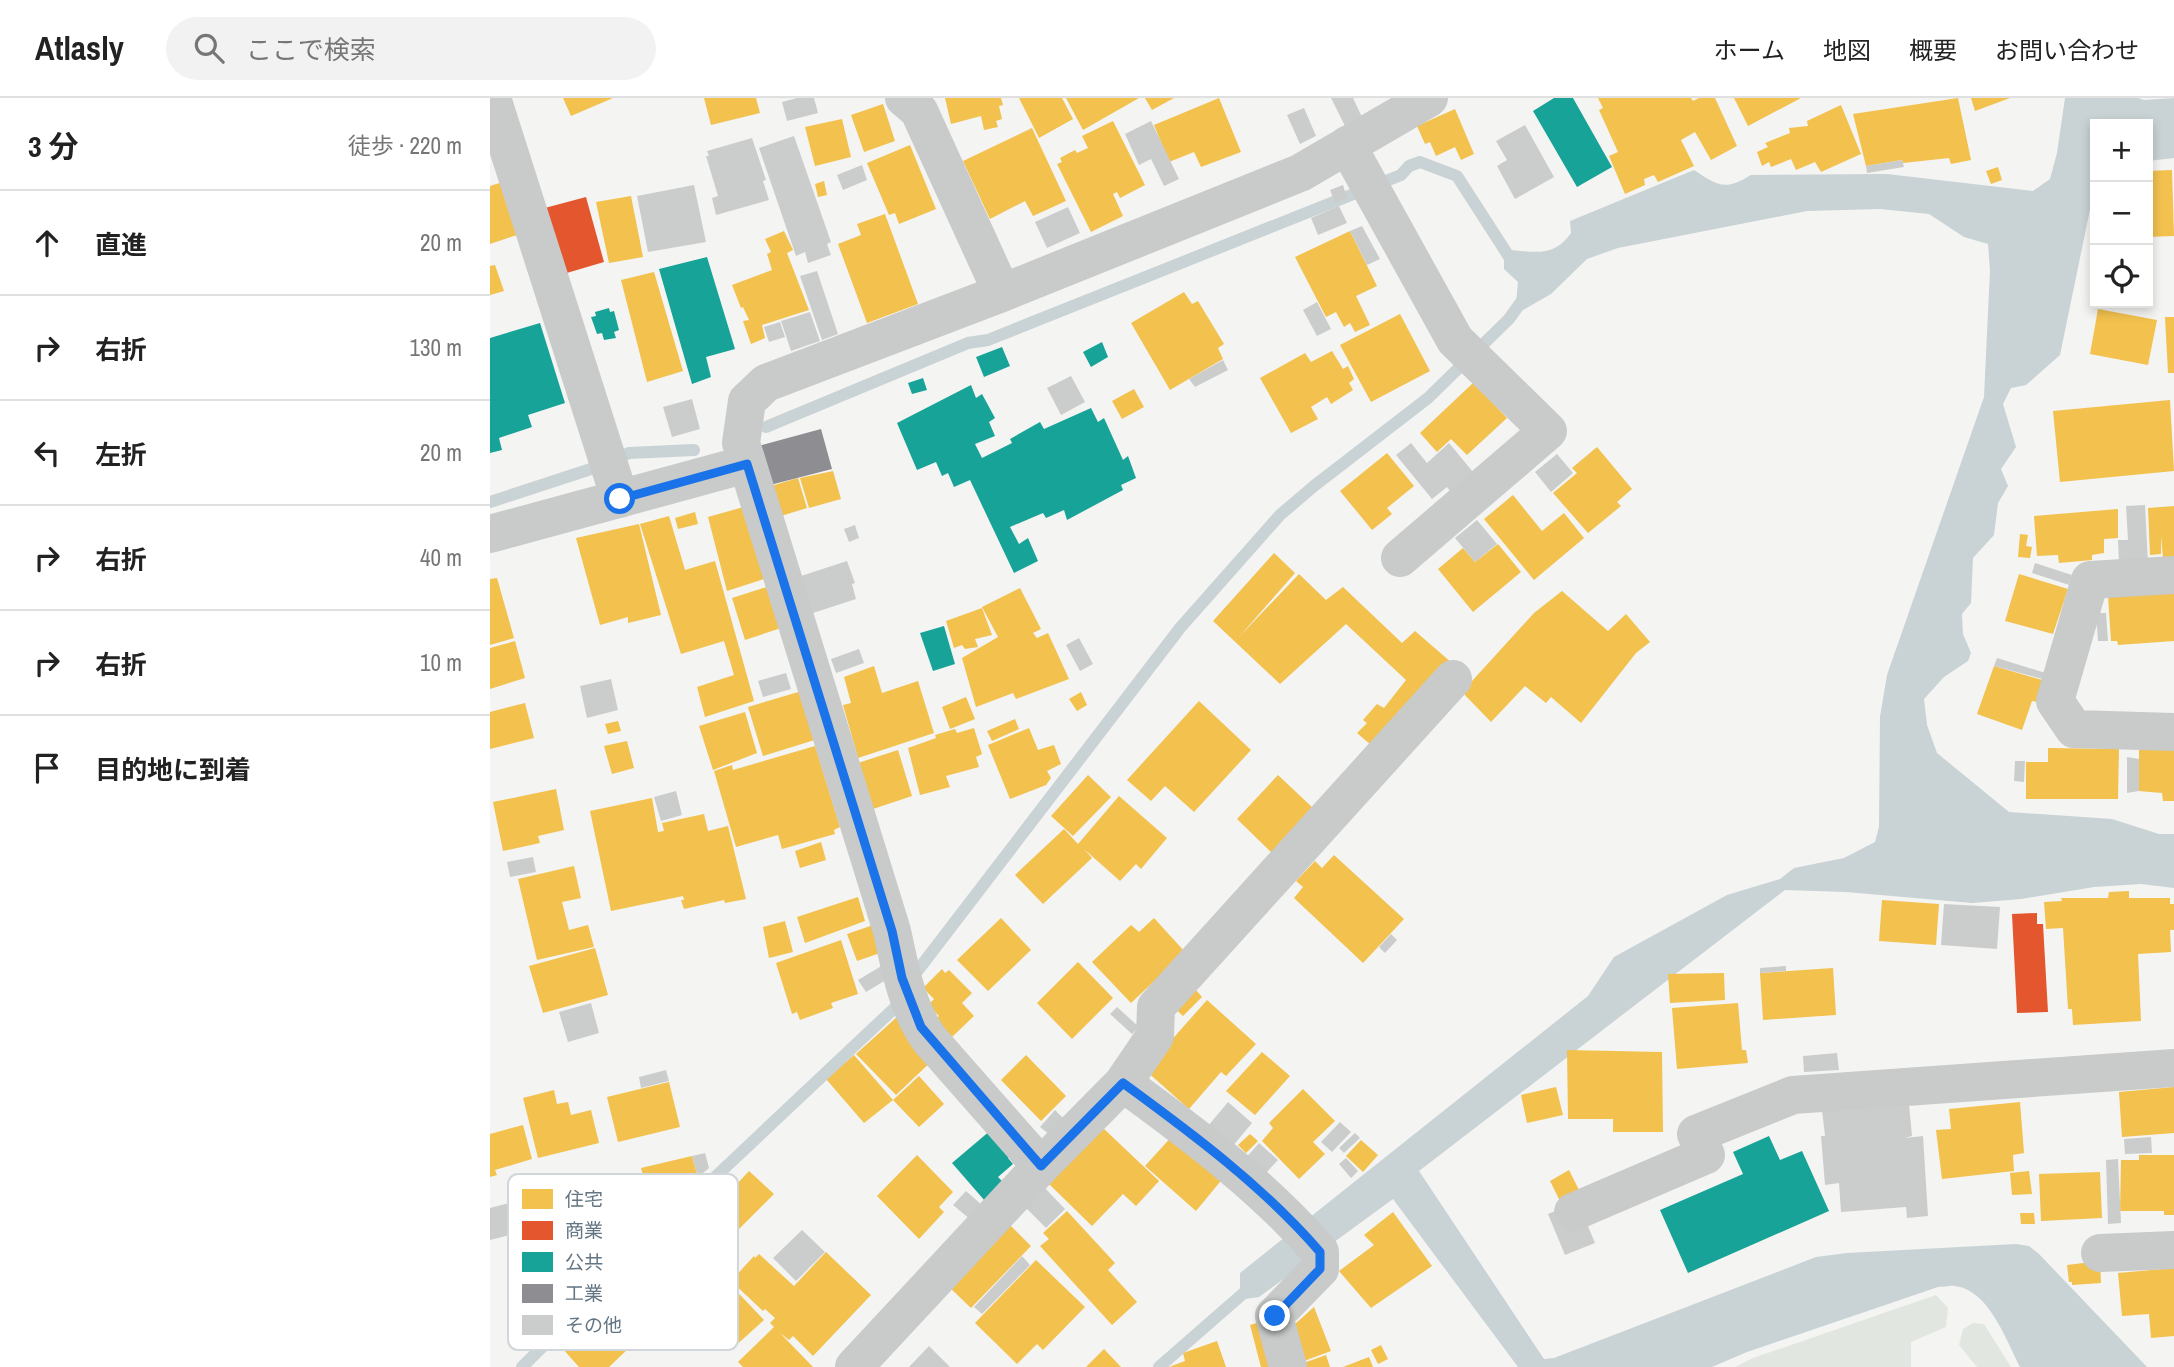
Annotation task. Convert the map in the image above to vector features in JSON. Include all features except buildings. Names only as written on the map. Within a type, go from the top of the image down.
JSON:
[{"type":"street","points":[[492,98],[613,475]]},
{"type":"street","points":[[904,98],[919,111],[1002,293]]},
{"type":"street","points":[[1041,1166],[930,1040],[921,1027],[906,988],[892,931],[741,443],[747,401],[766,383],[1002,293],[1300,173],[1429,98]]},
{"type":"street","points":[[1347,145],[1455,340],[1548,431],[1400,558]]},
{"type":"street","points":[[490,534],[613,475],[747,464]]},
{"type":"street","points":[[2174,575],[2090,580],[2055,701],[2074,729],[2174,732]]},
{"type":"street","points":[[854,1367],[1041,1166],[1123,1083],[1155,1036],[1156,1007],[1453,679]]},
{"type":"street","points":[[1573,1212],[1706,1156],[1696,1134],[1793,1096],[2174,1068]]},
{"type":"street","points":[[1123,1083],[1191,1132],[1294,1222],[1320,1252],[1320,1269],[1275,1316],[1288,1367]]},
{"type":"street","points":[[2100,1253],[2174,1250]]},
{"type":"shaded area","points":[[2065,98],[2174,98],[2174,158],[2153,160],[2153,119],[2090,119],[2090,209],[2060,355],[2026,385],[2011,388],[2003,404],[2016,447],[2001,469],[2008,486],[1998,503],[1994,535],[1973,558],[1971,603],[1962,614],[1963,634],[1971,653],[1968,661],[1944,677],[1924,699],[1927,725],[1937,753],[2009,812],[2112,819],[2159,834],[2174,834],[2174,888],[2141,884],[2094,887],[2021,899],[1972,903],[1846,892],[1785,890],[1419,1171],[1544,1359],[1554,1358],[1816,1257],[2016,1244],[2029,1246],[2039,1254],[2147,1367],[2020,1367],[1987,1306],[1967,1290],[1951,1286],[1938,1287],[1747,1352],[1712,1367],[1518,1367],[1393,1199],[1259,1297],[1246,1299],[1240,1290],[1240,1273],[1588,996],[1614,957],[1727,895],[1780,879],[1794,868],[1844,858],[1875,842],[1879,827],[1880,717],[1887,675],[1984,397],[1990,270],[1988,244],[1964,237],[1929,214],[1880,209],[1807,211],[1618,248],[1587,259],[1551,294],[1523,310],[1516,304],[1518,282],[1504,269],[1504,258],[1510,250],[1536,252],[1558,246],[1571,233],[1570,221],[1694,170],[1709,180],[1728,185],[1751,175],[1887,174],[2033,191],[2050,179],[2057,153]]},
{"type":"shaded area","points":[[1936,1295],[1948,1308],[1946,1327],[1911,1342],[1911,1367],[1735,1367],[1753,1358]]},
{"type":"shaded area","points":[[1973,1323],[1984,1324],[2011,1367],[1977,1367],[1959,1345],[1963,1329]]},
{"type":"waterway","points":[[766,427],[968,343],[988,340],[1401,175],[1409,166],[1420,162],[1457,176],[1515,266]]},
{"type":"waterway","points":[[912,978],[1180,628],[1280,515],[1428,398],[1509,319],[1526,295]]},
{"type":"waterway","points":[[490,502],[594,468],[629,453],[694,450]]},
{"type":"waterway","points":[[718,1174],[902,1001]]},
{"type":"waterway","points":[[1159,1367],[1254,1284]]},
{"type":"waterway","points":[[522,1367],[539,1350]]},
{"type":"route","points":[[620,499],[747,464],[892,931],[902,978],[921,1027],[1041,1166],[1123,1083],[1191,1132],[1294,1222],[1320,1252],[1320,1269],[1275,1316]]}]
